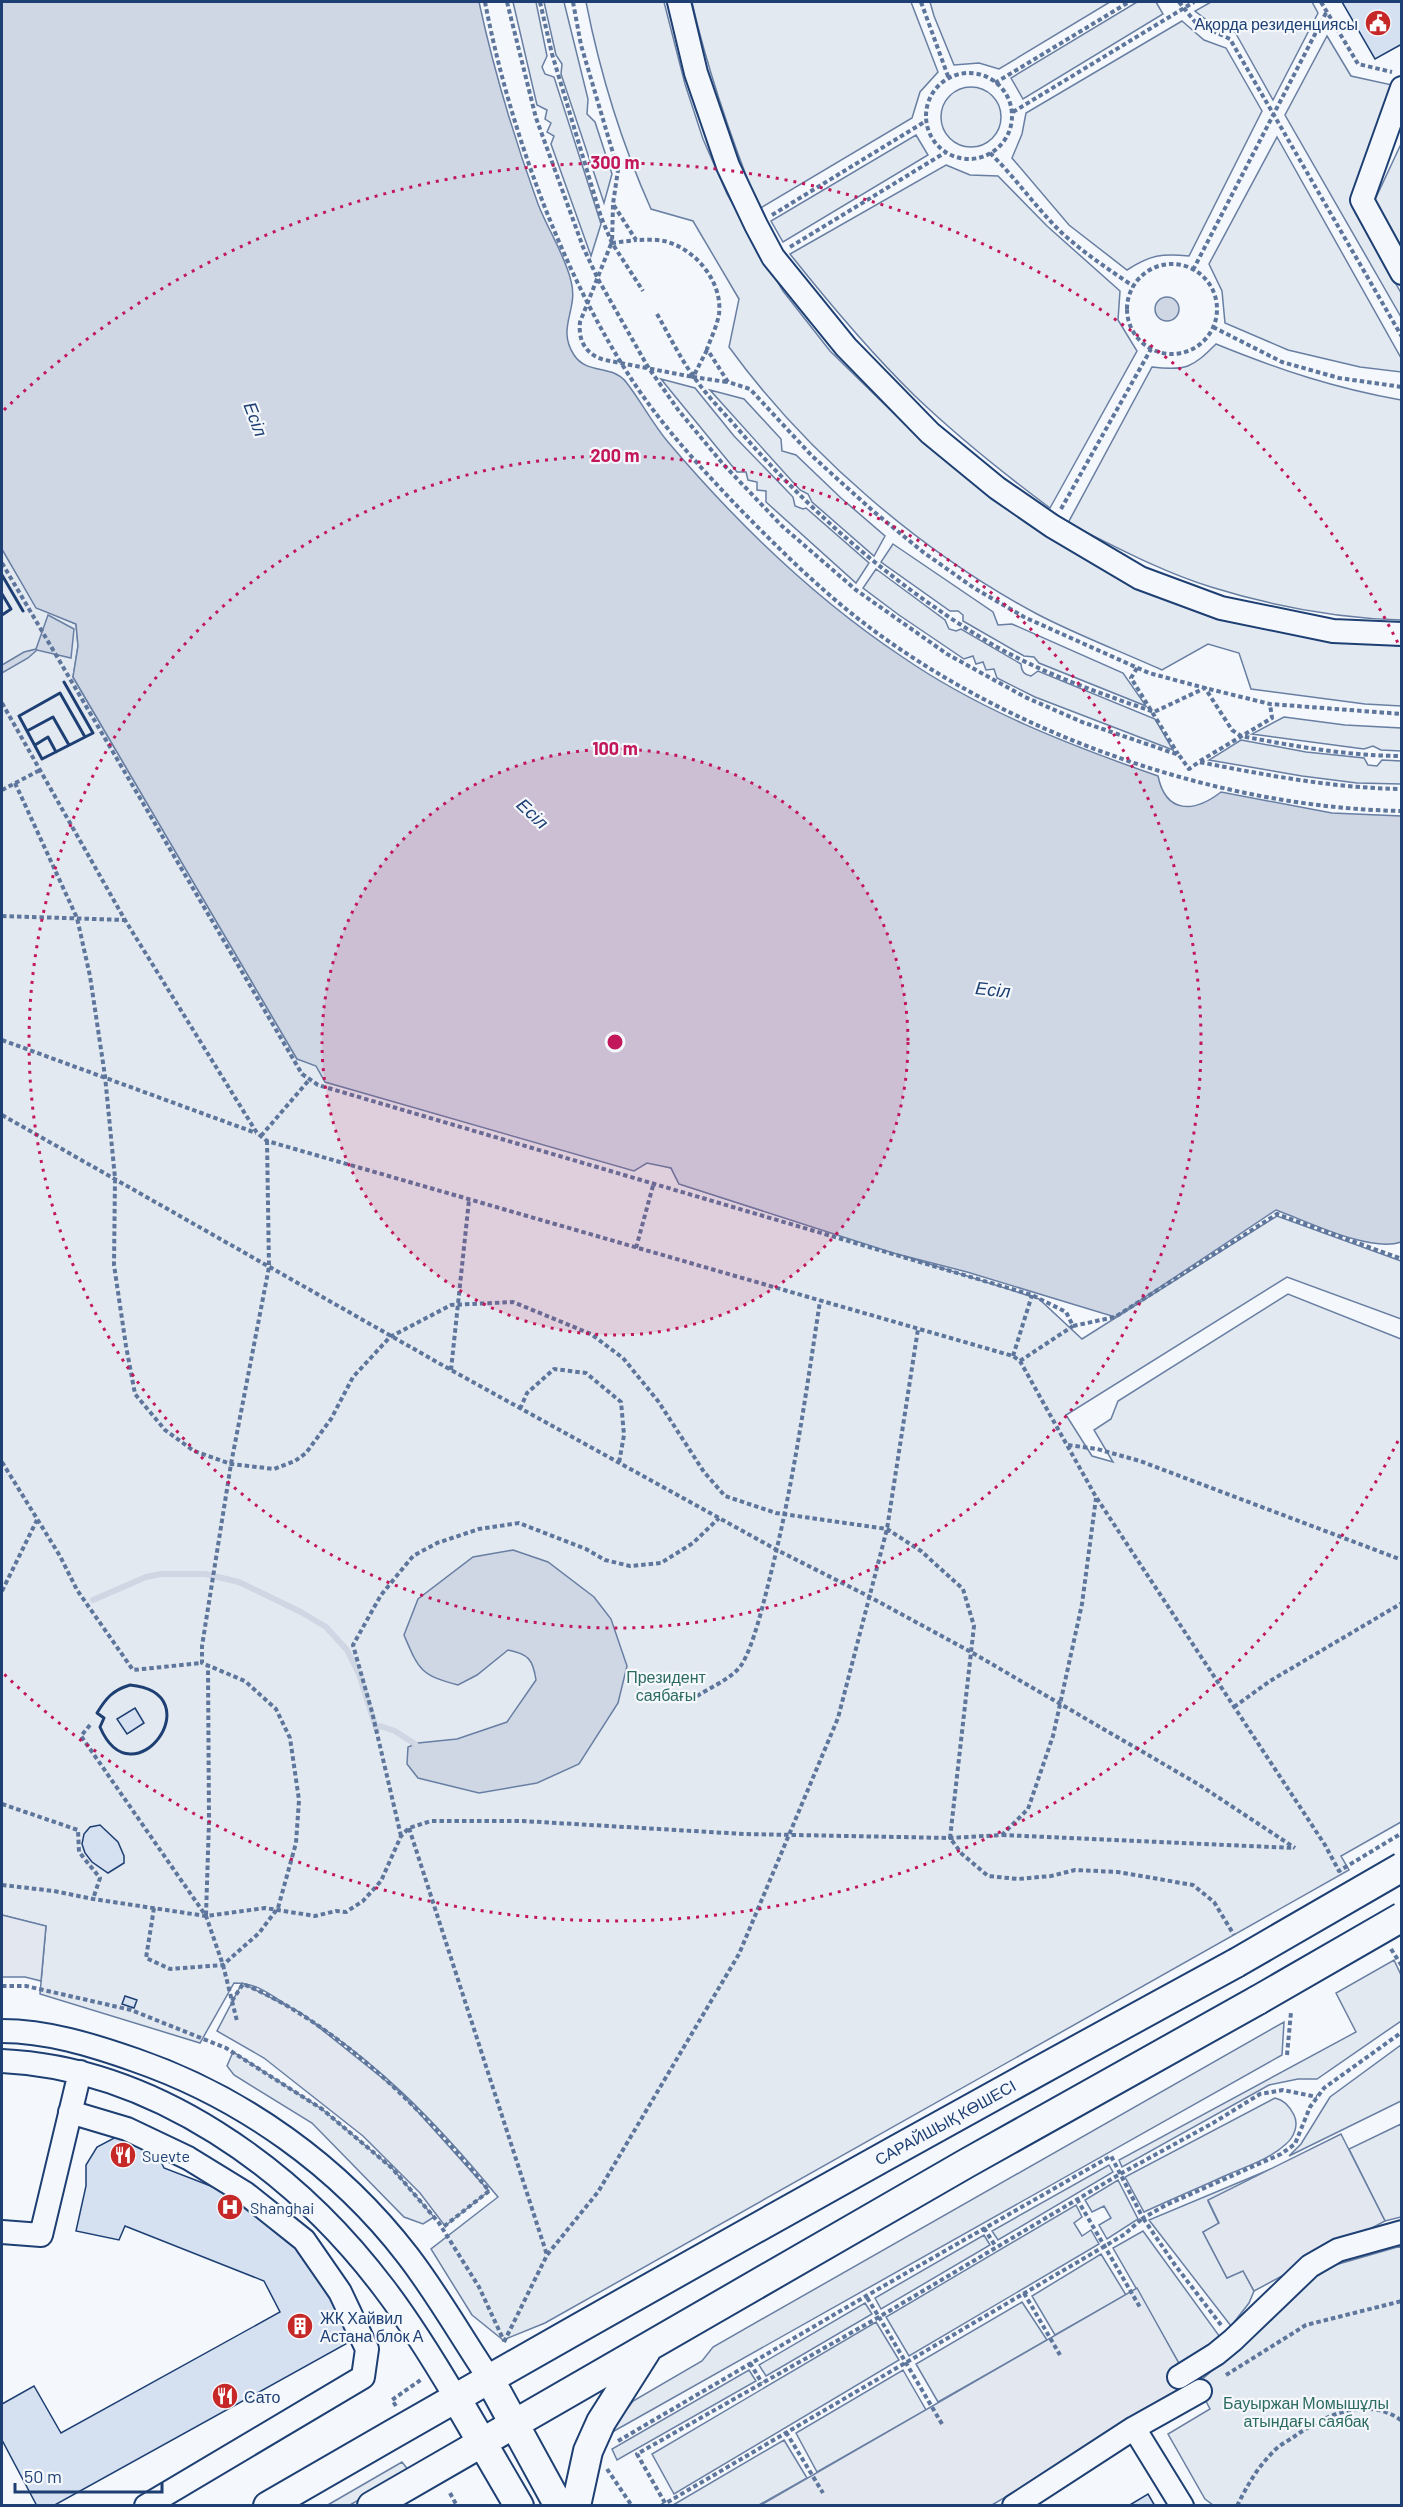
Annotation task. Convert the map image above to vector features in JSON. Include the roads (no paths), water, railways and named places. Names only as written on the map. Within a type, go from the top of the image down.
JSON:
[{"type":"main road","name":"САРАЙШЫҚ КӨШЕСІ","points":[[268,2505],[938,2125],[1236,1963],[1401,1867]]},
{"type":"main road","points":[[372,2505],[1401,1917]]},
{"type":"main road","points":[[576,2505],[592,2441],[601,2422],[648,2347]]},
{"type":"main road","points":[[489,2378],[559,2505]]},
{"type":"main road","points":[[456,2398],[519,2505]]},
{"type":"street","points":[[679,2],[696,73],[728,165],[774,257],[846,347],[930,433],[997,488],[1052,526],[1140,578],[1221,608],[1333,631],[1401,634]]},
{"type":"street","points":[[1401,88],[1362,200],[1401,273]]},
{"type":"street","points":[[2,2031],[40,2034],[94,2046],[160,2068],[220,2096],[304,2151],[348,2189],[408,2255],[489,2378]]},
{"type":"street","points":[[2,2061],[30,2063],[80,2072],[148,2097],[191,2118],[284,2181],[325,2219],[384,2287],[456,2398]]},
{"type":"street","points":[[2,2232],[41,2235],[80,2072]]},
{"type":"street","points":[[70,2112],[128,2129],[188,2158],[245,2193],[303,2240],[340,2292],[367,2349],[363,2377],[146,2505]]},
{"type":"street","points":[[1179,2377],[1216,2354],[1233,2340],[1310,2266],[1338,2250],[1401,2232]]},
{"type":"street","points":[[1014,2505],[1134,2428],[1200,2391]]},
{"type":"street","points":[[1134,2428],[1182,2505]]},
{"type":"water","name":"Есіл","points":[[2,2],[479,2],[498,79],[521,154],[538,204],[565,262],[571,281],[573,291],[567,336],[574,355],[579,361],[592,368],[620,376],[662,435],[720,501],[807,584],[901,656],[993,710],[1058,739],[1158,776],[1167,797],[1174,803],[1182,806],[1201,804],[1221,792],[1332,813],[1401,816],[1401,1242],[1388,1244],[1356,1240],[1276,1210],[1115,1317],[967,1272],[893,1253],[679,1184],[671,1168],[647,1163],[634,1171],[325,1082],[316,1066],[297,1059],[73,677],[78,646],[76,624],[36,608],[2,549]]},
{"type":"water","points":[[1167,297],[1176,300],[1179,309],[1176,318],[1167,321],[1158,318],[1155,309],[1158,300]]},
{"type":"water","points":[[48,615],[74,629],[71,658],[37,650],[2,673],[2,665],[24,652],[36,649]]},
{"type":"water","points":[[513,1550],[548,1562],[594,1597],[611,1619],[627,1666],[618,1703],[579,1764],[537,1783],[479,1793],[418,1778],[407,1764],[408,1747],[418,1743],[457,1739],[507,1722],[536,1680],[531,1662],[520,1653],[508,1650],[477,1675],[458,1685],[436,1678],[418,1664],[404,1635],[418,1599],[473,1557]]},
{"type":"waterway","points":[[93,1600],[146,1577],[161,1574],[205,1574],[239,1582],[301,1612],[326,1627],[347,1650],[359,1674],[377,1731]]},
{"type":"waterway","points":[[380,1726],[395,1731],[415,1744]]},
{"type":"place","name":"Ақорда резиденциясы","points":[[1378,23]]},
{"type":"place","name":"Suevte","points":[[123,2155]]},
{"type":"place","name":"Shanghai","points":[[230,2207]]},
{"type":"place","name":"ЖК Хайвил Астана блок А","points":[[300,2326]]},
{"type":"place","name":"Сато","points":[[225,2396]]},
{"type":"park label","name":"Президент саябағы","points":[[666,1685]]},
{"type":"park label","name":"Бауыржан Момышұлы атындағы саябақ","points":[[1306,2411]]}]
